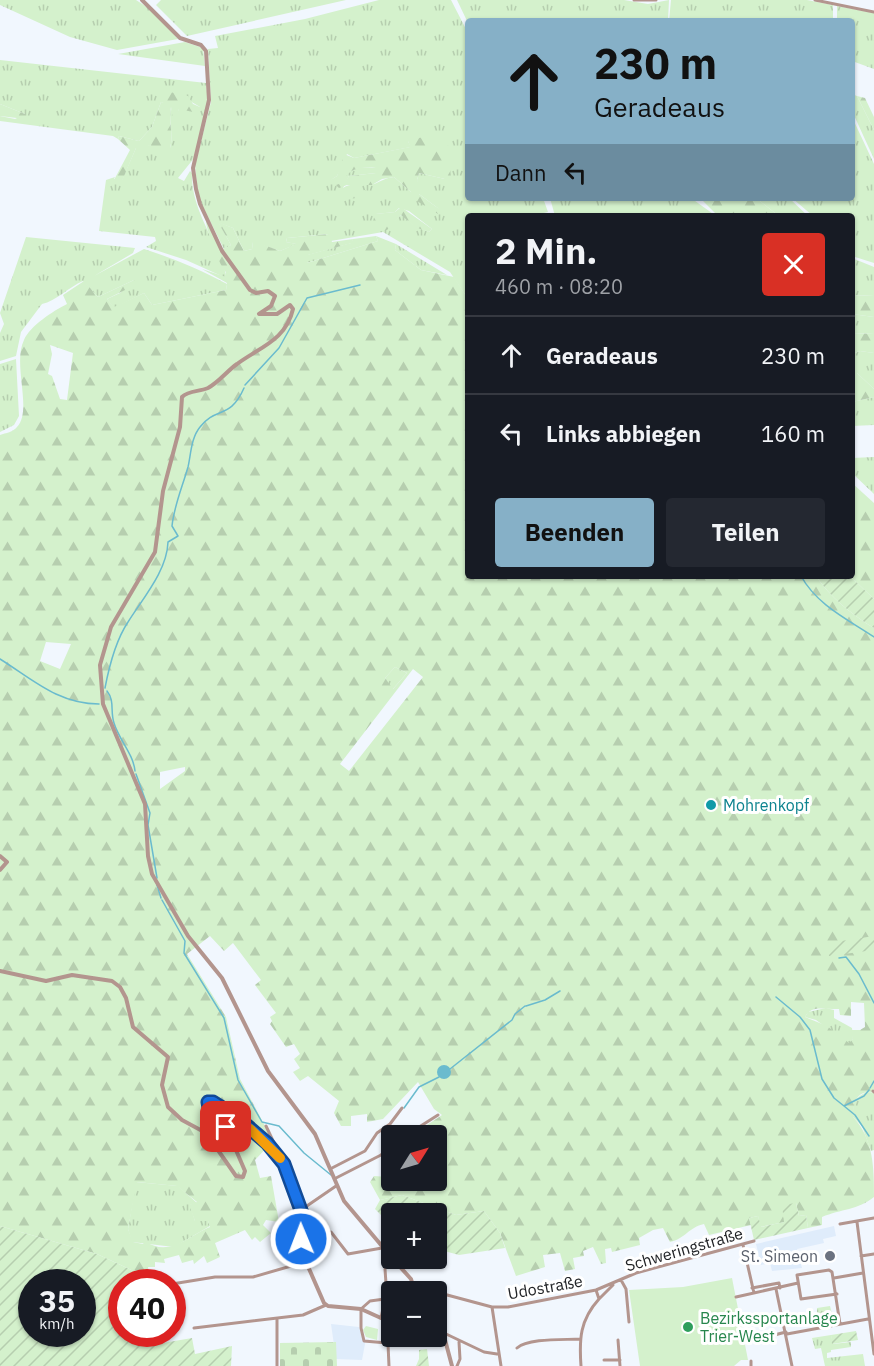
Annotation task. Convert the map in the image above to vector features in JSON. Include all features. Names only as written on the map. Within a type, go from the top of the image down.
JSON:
[{"type":"street","points":[[142,0],[185,41],[203,46],[207,55],[208,105],[193,168],[200,204],[225,255],[250,290],[256,293],[268,291],[275,296],[272,306],[259,314],[278,314],[290,305],[293,312],[274,342],[243,359],[206,388],[182,397],[180,427],[164,491],[155,552],[115,619],[100,665],[100,681],[107,715],[145,804],[148,856],[152,874],[188,936],[215,968],[266,1067],[312,1130],[332,1168],[336,1186],[350,1208],[381,1247]]},
{"type":"street","points":[[634,0],[656,0]]},
{"type":"street","points":[[815,0],[874,12]]},
{"type":"street","points":[[0,856],[7,862],[0,870]]},
{"type":"street","points":[[0,970],[46,981],[72,975],[100,978],[117,985],[126,998],[133,1027],[168,1057],[162,1091],[171,1112],[206,1133],[231,1171],[239,1177],[244,1176],[244,1171],[226,1127],[209,1108],[208,1102],[213,1102],[238,1118],[267,1143],[284,1164]]},
{"type":"street","points":[[332,1168],[365,1151],[377,1133],[390,1124],[402,1108]]},
{"type":"street","points":[[422,1125],[438,1115]]},
{"type":"street","points":[[266,1126],[284,1164],[301,1210],[301,1239],[305,1262],[327,1305]]},
{"type":"street","points":[[336,1178],[381,1155]]},
{"type":"street","points":[[301,1210],[336,1186]]},
{"type":"street","points":[[840,1224],[874,1218]]},
{"type":"street","points":[[857,1222],[874,1354]]},
{"type":"street","points":[[331,1232],[348,1254],[381,1248]]},
{"type":"street","name":"Schweringstraße","points":[[621,1280],[636,1273],[754,1241]]},
{"type":"street","points":[[743,1245],[754,1294]]},
{"type":"street","points":[[861,1256],[874,1254]]},
{"type":"street","points":[[186,1282],[215,1277],[253,1277],[305,1262]]},
{"type":"street","points":[[401,1269],[411,1281]]},
{"type":"street","points":[[837,1294],[801,1299],[797,1275],[829,1270],[834,1278],[837,1294],[840,1324]]},
{"type":"street","points":[[834,1278],[863,1273]]},
{"type":"street","points":[[621,1280],[627,1288],[629,1322]]},
{"type":"street","name":"Udostraße","points":[[447,1295],[492,1307],[508,1306],[596,1290],[621,1280]]},
{"type":"street","points":[[752,1288],[779,1283],[792,1366]]},
{"type":"street","points":[[736,1297],[798,1283]]},
{"type":"street","points":[[581,1366],[579,1339],[588,1313],[613,1284]]},
{"type":"street","points":[[596,1290],[599,1299]]},
{"type":"street","points":[[381,1299],[370,1301],[361,1309],[360,1328],[364,1341],[381,1342]]},
{"type":"street","points":[[194,1328],[303,1315],[327,1305],[361,1309],[381,1318]]},
{"type":"street","points":[[492,1307],[497,1354],[501,1366]]},
{"type":"street","points":[[277,1319],[277,1366]]},
{"type":"street","points":[[747,1342],[868,1319]]},
{"type":"street","points":[[447,1336],[484,1352],[497,1354]]},
{"type":"street","points":[[517,1348],[521,1345],[548,1340],[579,1339]]},
{"type":"street","points":[[618,1340],[620,1366]]},
{"type":"street","points":[[457,1366],[460,1359],[459,1342]]},
{"type":"street","points":[[387,1347],[389,1366]]},
{"type":"street","points":[[446,1347],[452,1366]]},
{"type":"street","points":[[604,1360],[620,1360]]},
{"type":"shaded area","points":[[834,1226],[836,1236],[823,1239],[824,1243],[797,1249],[802,1268],[772,1271],[770,1263],[761,1265],[756,1244]]},
{"type":"shaded area","points":[[331,1324],[359,1327],[365,1344],[362,1360],[336,1359]]},
{"type":"green space","points":[[0,0],[136,0],[153,11],[178,39],[117,50],[70,37],[0,5]]},
{"type":"green space","points":[[161,0],[346,0],[187,36],[156,5]]},
{"type":"green space","points":[[379,0],[451,0],[465,27],[465,201],[544,201],[548,212],[465,213],[465,294],[450,272],[383,232],[331,241],[328,234],[287,238],[286,242],[297,244],[280,251],[253,242],[252,249],[244,251],[233,228],[219,223],[231,245],[224,249],[200,201],[195,165],[211,102],[208,49],[218,48],[215,36],[305,19]],"holes":[[[408,141],[445,179],[419,173],[417,180],[419,194],[439,209],[411,192],[394,177],[374,184],[350,185],[343,188],[349,176],[376,173],[376,168],[360,167],[331,180],[337,176],[347,154],[354,158],[411,147]],[[399,208],[409,211],[432,229],[429,232],[415,226],[401,215],[390,225],[374,220],[376,214],[395,212]]]},
{"type":"green space","points":[[457,0],[624,0],[648,4],[669,0],[668,18],[466,18]]},
{"type":"green space","points":[[671,0],[807,0],[833,5],[833,18],[669,18]]},
{"type":"green space","points":[[837,6],[874,13],[874,69],[855,62],[855,18],[837,18]]},
{"type":"green space","points":[[185,42],[203,48],[205,66],[118,54]]},
{"type":"green space","points":[[0,60],[206,83],[208,101],[195,157],[178,178],[184,181],[190,171],[192,173],[197,203],[226,278],[186,260],[146,247],[156,241],[155,237],[99,231],[106,180],[115,177],[114,179],[122,180],[136,148],[149,145],[170,148],[171,107],[174,119],[179,109],[200,107],[190,101],[165,98],[166,104],[161,102],[152,127],[139,141],[119,136],[118,139],[113,136],[0,121],[0,116],[15,119],[25,114],[0,104]]},
{"type":"green space","points":[[161,90],[188,96],[193,104],[200,107],[193,112],[179,109],[176,119],[173,119],[171,107],[170,148],[157,148],[149,145],[141,151],[136,148],[122,181],[114,180],[130,150],[118,139],[119,136],[139,141],[152,127],[161,102],[165,103]]},
{"type":"green space","points":[[855,95],[874,130],[874,159],[855,118]]},
{"type":"green space","points":[[857,96],[865,98],[874,117],[874,130]]},
{"type":"green space","points":[[0,104],[25,114],[25,119],[0,116]]},
{"type":"green space","points":[[855,123],[874,164],[874,263],[855,257],[855,213],[810,213],[796,201],[855,201]]},
{"type":"green space","points":[[429,136],[448,145],[451,178],[445,179],[419,173],[417,180],[421,188],[419,194],[439,209],[438,214],[412,198],[411,192],[394,177],[382,179],[372,185],[347,185],[339,188],[336,185],[345,182],[349,176],[376,173],[376,168],[357,169],[350,172],[344,180],[329,181],[337,176],[344,154],[354,158],[410,147],[408,140]]},
{"type":"green space","points":[[366,190],[362,197],[331,202],[327,200],[327,196]]},
{"type":"green space","points":[[551,201],[695,201],[712,213],[554,213]]},
{"type":"green space","points":[[703,201],[760,201],[775,213],[715,213]]},
{"type":"green space","points":[[760,201],[792,201],[805,213],[775,213]]},
{"type":"green space","points":[[401,207],[432,229],[429,232],[415,227],[401,215],[387,230],[382,231],[372,225],[375,214],[395,212]]},
{"type":"green space","points":[[206,220],[221,250],[231,245],[218,222],[233,228],[244,251],[252,249],[253,241],[280,251],[296,244],[286,242],[287,238],[329,234],[332,242],[353,239],[352,243],[308,255],[307,263],[378,241],[376,236],[396,244],[395,250],[421,270],[454,277],[465,294],[465,579],[818,579],[842,605],[874,628],[874,1093],[864,1093],[857,1098],[853,1117],[869,1145],[874,1176],[874,1197],[856,1207],[822,1217],[822,1225],[808,1228],[806,1215],[799,1216],[796,1203],[785,1222],[760,1227],[758,1216],[749,1218],[751,1225],[709,1235],[704,1224],[670,1242],[663,1228],[653,1230],[639,1238],[640,1245],[612,1252],[611,1248],[605,1249],[606,1263],[601,1264],[593,1247],[583,1251],[584,1256],[573,1258],[575,1269],[565,1271],[560,1253],[543,1255],[545,1267],[516,1276],[500,1233],[484,1211],[456,1215],[447,1212],[447,1203],[424,1203],[402,1195],[380,1200],[370,1182],[374,1176],[381,1176],[381,1191],[447,1191],[447,1125],[427,1125],[442,1115],[434,1109],[418,1082],[383,1119],[367,1122],[367,1114],[351,1116],[351,1126],[341,1126],[334,1113],[339,1101],[308,1076],[300,1081],[293,1072],[300,1068],[294,1059],[300,1054],[294,1044],[286,1047],[270,1024],[272,1021],[270,1017],[276,1013],[255,985],[261,980],[233,943],[224,951],[210,936],[187,954],[226,1017],[240,1079],[273,1141],[255,1160],[260,1178],[271,1176],[279,1222],[266,1220],[263,1225],[271,1233],[260,1242],[255,1237],[252,1240],[245,1230],[215,1243],[220,1257],[207,1263],[204,1256],[194,1264],[193,1260],[182,1263],[179,1255],[164,1259],[165,1263],[155,1262],[155,1267],[148,1267],[148,1269],[129,1269],[97,1254],[0,1226],[0,435],[14,430],[21,419],[23,398],[20,361],[24,340],[37,324],[67,304],[63,295],[84,281],[98,297],[134,280],[137,284],[107,299],[114,307],[144,293],[152,305],[226,290],[227,283],[202,269],[226,277],[226,272],[217,255]],"holes":[[[50,345],[73,353],[67,400],[60,399],[52,376],[48,374],[52,354]],[[46,642],[71,644],[60,669],[40,661]],[[395,667],[407,673],[393,689],[385,678]],[[413,669],[423,677],[349,771],[340,764]],[[185,767],[185,771],[160,789],[160,772]],[[851,1002],[864,1003],[865,1027],[860,1030],[850,1030],[853,1039],[849,1043],[827,1026],[805,1017],[811,1010],[820,1008],[839,1009],[840,1015],[851,1016]],[[137,1182],[177,1186],[197,1202],[189,1205],[195,1221],[208,1221],[210,1227],[170,1246],[154,1246],[145,1241],[143,1244],[133,1242],[128,1229]]]},
{"type":"green space","points":[[376,236],[378,241],[307,263],[307,255],[351,243],[353,239]]},
{"type":"green space","points":[[26,237],[135,248],[133,253],[94,276],[144,249],[187,265],[227,284],[226,290],[152,305],[144,293],[114,308],[107,299],[120,293],[134,280],[98,297],[83,281],[42,304],[21,332],[16,356],[0,361],[0,333],[4,324],[0,313]]},
{"type":"green space","points":[[396,244],[447,275],[421,270],[395,250]]},
{"type":"green space","points":[[855,259],[874,267],[874,296],[855,295]]},
{"type":"green space","points":[[855,295],[874,296],[874,317],[855,314]]},
{"type":"green space","points":[[855,314],[874,317],[874,334],[855,333]]},
{"type":"green space","points":[[855,333],[874,334],[874,353],[860,351],[855,353]]},
{"type":"green space","points":[[860,351],[874,353],[874,389],[855,373],[855,353]]},
{"type":"green space","points":[[16,359],[19,416],[14,425],[0,432],[0,364]]},
{"type":"green space","points":[[855,373],[874,389],[874,397],[855,401]]},
{"type":"green space","points":[[874,397],[874,425],[855,426],[855,401]]},
{"type":"green space","points":[[874,457],[874,494],[855,476],[855,458]]},
{"type":"green space","points":[[855,486],[874,503],[874,599],[853,579],[855,579]]},
{"type":"green space","points":[[818,579],[853,579],[874,599],[874,628],[842,605]]},
{"type":"green space","points":[[395,667],[407,673],[392,690],[385,678]]},
{"type":"green space","points":[[166,805],[169,824],[158,825],[155,810]]},
{"type":"green space","points":[[874,936],[874,950],[829,956],[828,943]]},
{"type":"green space","points":[[826,1008],[834,1010],[834,1018],[852,1028],[853,1039],[849,1044],[816,1020],[805,1017],[808,1012]]},
{"type":"green space","points":[[867,1092],[874,1093],[874,1150],[871,1151],[862,1126],[853,1117],[855,1102],[859,1096]]},
{"type":"green space","points":[[136,1182],[178,1186],[197,1203],[190,1205],[195,1221],[208,1221],[210,1226],[174,1247],[132,1242],[128,1229]]},
{"type":"green space","points":[[402,1195],[424,1203],[381,1203],[381,1215],[375,1209],[380,1200]]},
{"type":"green space","points":[[796,1203],[799,1216],[806,1215],[808,1228],[754,1240],[749,1218],[758,1216],[761,1227],[784,1222],[782,1205]]},
{"type":"green space","points":[[484,1211],[500,1233],[505,1248],[459,1255],[447,1252],[447,1212],[456,1215]]},
{"type":"green space","points":[[0,1226],[97,1254],[129,1269],[108,1269],[108,1347],[186,1347],[186,1339],[192,1338],[195,1354],[232,1346],[231,1366],[0,1366]]},
{"type":"green space","name":"Bezirkssportanlage Trier-West","points":[[732,1278],[748,1360],[741,1360],[734,1366],[640,1366],[629,1290],[683,1287]]},
{"type":"green space","points":[[830,1306],[832,1314],[805,1318],[804,1315],[817,1313],[817,1308]]},
{"type":"green space","points":[[366,1326],[378,1329],[377,1340],[366,1337],[363,1330]]},
{"type":"green space","points":[[856,1331],[858,1340],[832,1344],[831,1335]]},
{"type":"green space","points":[[831,1335],[833,1344],[851,1342],[851,1347],[831,1350],[827,1353],[827,1358],[863,1354],[865,1366],[825,1366],[821,1348],[815,1349],[812,1338]]},
{"type":"green space","points":[[336,1342],[337,1366],[280,1366],[280,1343]]},
{"type":"green space","points":[[427,1349],[429,1366],[416,1366],[419,1350]]},
{"type":"water","points":[[444,1065],[449,1067],[451,1072],[449,1077],[444,1079],[439,1077],[437,1072],[439,1067]]},
{"type":"waterway","points":[[245,385],[279,348],[307,298],[360,285]]},
{"type":"waterway","points":[[105,688],[120,637],[159,574],[167,553],[168,542],[178,536],[172,526],[173,519],[195,436],[206,421],[233,405],[244,388]]},
{"type":"waterway","points":[[803,579],[824,603],[874,637]]},
{"type":"waterway","points":[[0,659],[58,695],[84,703],[99,704]]},
{"type":"waterway","points":[[107,691],[111,699],[114,723],[132,758],[135,771]]},
{"type":"waterway","points":[[136,774],[150,813],[148,825],[157,878]]},
{"type":"waterway","points":[[157,885],[161,898]]},
{"type":"waterway","points":[[162,900],[185,941],[184,953],[224,1018],[238,1080],[262,1122],[279,1126],[304,1153],[331,1175]]},
{"type":"waterway","points":[[839,958],[846,957],[859,974],[874,1003]]},
{"type":"waterway","points":[[526,1006],[545,1000],[560,991]]},
{"type":"waterway","points":[[776,997],[800,1017],[810,1030],[822,1079],[834,1098],[844,1106]]},
{"type":"waterway","points":[[450,1069],[512,1020],[515,1014],[525,1006]]},
{"type":"waterway","points":[[404,1108],[419,1087],[439,1077]]},
{"type":"waterway","points":[[870,1088],[874,1081]]},
{"type":"waterway","points":[[869,1090],[864,1096],[844,1106],[855,1115],[869,1136]]},
{"type":"slow traffic","points":[[250,1129],[280,1158]]},
{"type":"place","name":"Mohrenkopf","points":[[711,805]]},
{"type":"place","name":"St. Simeon","points":[[830,1256]]},
{"type":"place","name":"Bezirkssportanlage Trier-West","points":[[688,1327]]},
{"type":"route","points":[[226,1127],[218,1115],[209,1108],[208,1102],[213,1102],[238,1118],[267,1143],[284,1164],[302,1213],[301,1239]]}]
